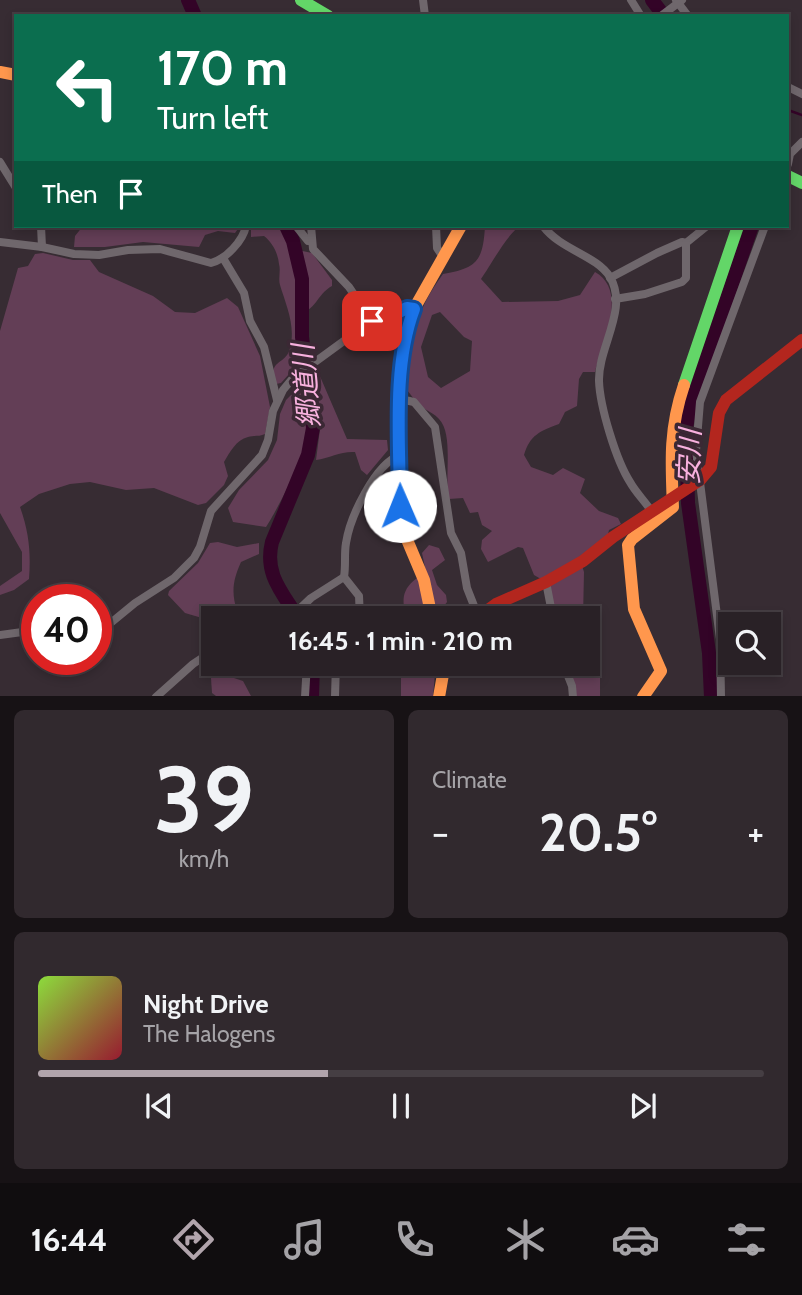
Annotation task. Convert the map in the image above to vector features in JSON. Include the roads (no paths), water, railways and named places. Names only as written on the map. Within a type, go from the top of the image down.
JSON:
[{"type":"street","points":[[301,0],[325,14]]},
{"type":"street","points":[[663,14],[678,2]]},
{"type":"street","points":[[789,159],[790,154],[802,142]]},
{"type":"street","points":[[0,162],[14,185]]},
{"type":"street","points":[[41,228],[42,247]]},
{"type":"street","points":[[0,242],[74,254],[99,255],[128,250],[160,249],[211,263],[223,258],[245,234],[246,228]]},
{"type":"street","points":[[298,228],[308,241],[312,241]]},
{"type":"street","points":[[311,228],[313,249],[349,287],[374,324]]},
{"type":"street","points":[[436,228],[437,248],[443,257]]},
{"type":"street","points":[[429,606],[424,580],[414,560],[400,506],[402,348],[414,309],[460,228]]},
{"type":"street","points":[[545,228],[565,246],[595,262],[610,278],[615,299],[614,319],[603,353],[599,383],[619,462],[629,481],[652,512]]},
{"type":"street","points":[[610,278],[657,253],[686,243],[705,228]]},
{"type":"street","points":[[643,696],[661,671],[634,609],[628,545],[673,507],[675,497],[670,451],[676,408],[737,228]]},
{"type":"street","points":[[721,696],[720,639],[699,481],[697,425],[700,402],[764,228]]},
{"type":"street","points":[[615,299],[645,294],[682,282],[686,278],[686,243]]},
{"type":"street","points":[[223,258],[244,293],[247,312],[264,347],[277,400]]},
{"type":"street","points":[[112,622],[135,603],[174,578],[194,558],[211,511],[262,455],[277,400],[293,378],[352,335],[407,308],[414,309]]},
{"type":"street","points":[[493,606],[546,582],[583,561],[699,481],[711,467],[719,413],[726,400],[802,340]]},
{"type":"street","points":[[400,399],[414,402],[435,427],[451,533],[460,553],[474,606]]},
{"type":"street","points":[[359,606],[359,596],[344,577],[346,541],[352,521],[371,484],[389,460],[400,454]]},
{"type":"street","points":[[301,606],[344,577]]},
{"type":"street","points":[[546,582],[551,606]]},
{"type":"street","points":[[0,635],[21,632]]},
{"type":"street","points":[[156,696],[201,659]]},
{"type":"street","points":[[305,696],[306,676]]},
{"type":"street","points":[[335,696],[336,676]]},
{"type":"street","points":[[439,696],[443,676]]},
{"type":"street","points":[[568,676],[573,696]]},
{"type":"waterway","name":"郷道川","points":[[188,0],[194,14]]},
{"type":"waterway","points":[[652,0],[662,14]]},
{"type":"waterway","points":[[789,110],[802,115]]},
{"type":"waterway","name":"郷道川","points":[[287,228],[293,241],[302,279],[302,337],[313,428],[308,455],[272,542],[270,553],[272,573],[290,606]]},
{"type":"waterway","name":"安川","points":[[711,696],[709,653],[688,503],[686,427],[694,393],[751,228]]},
{"type":"waterway","name":"郷道川","points":[[312,696],[313,676]]}]
